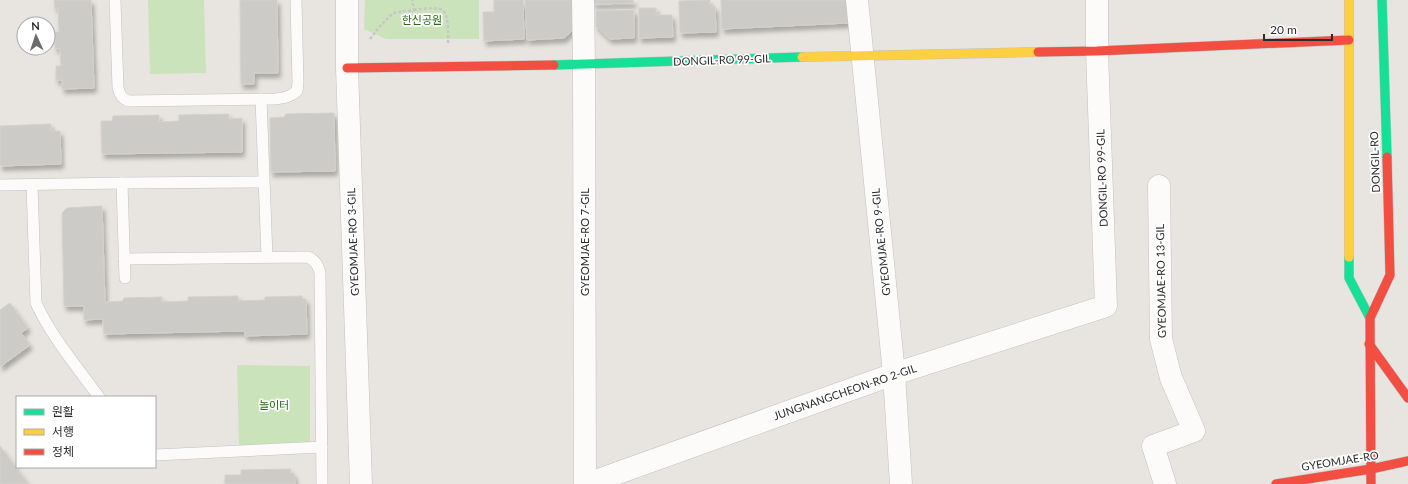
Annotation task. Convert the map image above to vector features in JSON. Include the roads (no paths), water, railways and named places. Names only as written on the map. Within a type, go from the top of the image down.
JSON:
[{"type":"main road","name":"DONGIL-RO","points":[[1349,0],[1349,278],[1370,318]]},
{"type":"main road","name":"DONGIL-RO","points":[[1371,484],[1370,318],[1390,276],[1382,0]]},
{"type":"main road","name":"DONGIL-RO 99-GIL","points":[[347,68],[584,64],[862,55],[1097,51],[1349,40]]},
{"type":"main road","points":[[1369,344],[1408,398]]},
{"type":"main road","name":"GYEOMJAE-RO","points":[[1276,484],[1371,469],[1408,461]]},
{"type":"street","name":"GYEOMJAE-RO 3-GIL","points":[[347,0],[347,68],[362,484]]},
{"type":"street","name":"GYEOMJAE-RO 7-GIL","points":[[582,0],[584,64],[586,484]]},
{"type":"street","name":"GYEOMJAE-RO 9-GIL","points":[[857,0],[894,374],[901,484]]},
{"type":"street","points":[[1097,0],[1097,51]]},
{"type":"street","name":"DONGIL-RO 99-GIL","points":[[1097,51],[1106,306]]},
{"type":"street","name":"GYEOMJAE-RO 13-GIL","points":[[1159,186],[1161,339],[1171,378],[1194,431],[1153,446],[1165,484]]},
{"type":"street","name":"JUNGNANGCHEON-RO 2-GIL","points":[[586,484],[894,374],[1106,306]]},
{"type":"lane","points":[[115,0],[118,88],[119,93],[128,101],[261,99],[291,96],[297,91],[298,83],[296,0]]},
{"type":"lane","points":[[261,99],[267,257]]},
{"type":"lane","points":[[0,185],[263,182]]},
{"type":"lane","points":[[122,183],[125,278]]},
{"type":"lane","points":[[32,185],[36,302],[41,315],[49,328],[97,396]]},
{"type":"lane","points":[[124,259],[308,257],[315,260],[320,273],[322,484]]},
{"type":"lane","points":[[156,455],[322,447]]},
{"type":"park label","name":"한신공원","points":[[422,20]]},
{"type":"park label","name":"놀이터","points":[[274,405]]}]
